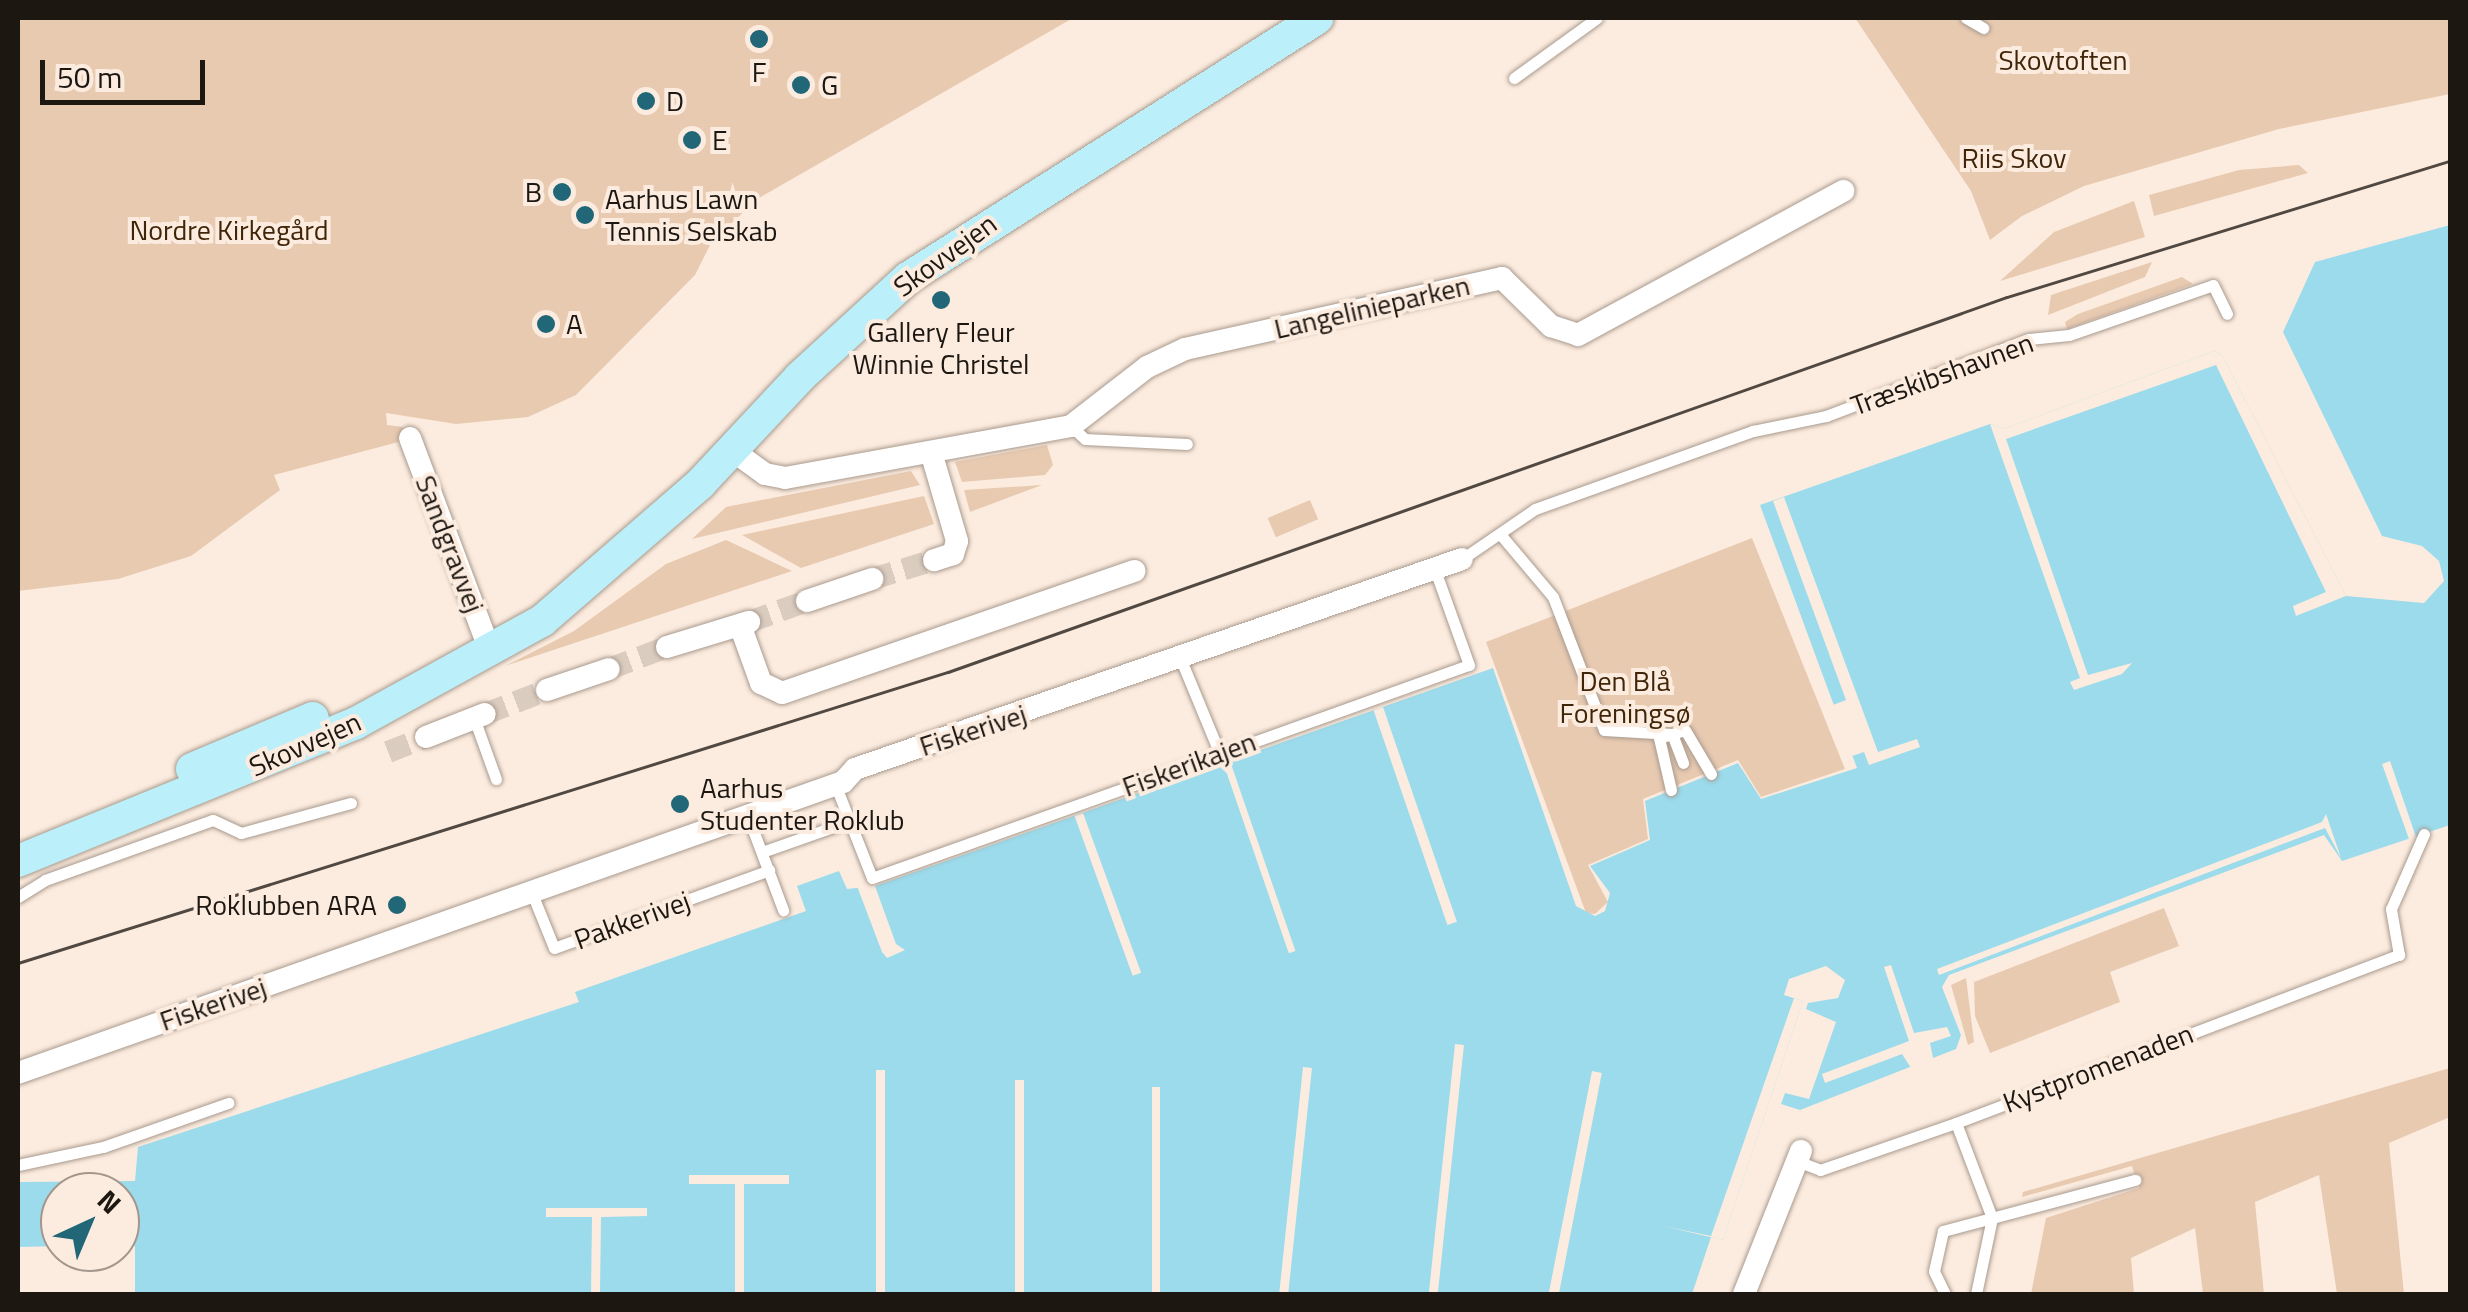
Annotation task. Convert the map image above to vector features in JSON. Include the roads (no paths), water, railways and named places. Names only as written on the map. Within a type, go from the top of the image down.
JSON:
[{"type":"street","name":"Skovvejen","points":[[18,861],[260,766],[486,641],[621,554],[732,450],[861,318],[938,256],[1318,18]]},
{"type":"street","name":"Langelinieparken","points":[[732,450],[765,474],[785,478],[934,463],[1072,426],[1147,367],[1186,349],[1502,278],[1551,326],[1578,335],[1843,191]]},
{"type":"street","name":"Sandgravvej","points":[[410,438],[486,641]]},
{"type":"street","points":[[934,463],[957,540],[953,554],[934,560]]},
{"type":"street","name":"Fiskerivej","points":[[18,1073],[836,784],[855,770],[1181,660],[1462,559]]},
{"type":"street","points":[[667,646],[744,624],[760,683],[782,693],[1134,571]]},
{"type":"street","points":[[807,601],[872,579]]},
{"type":"street","name":"Skovvejen","points":[[18,838],[346,705],[486,641]]},
{"type":"street","points":[[547,690],[609,668]]},
{"type":"street","points":[[426,737],[480,716]]},
{"type":"street","name":"Kystpromenaden","points":[[1744,1294],[1798,1156]]},
{"type":"lane","points":[[1514,78],[1597,18]]},
{"type":"lane","points":[[1966,18],[1984,28]]},
{"type":"lane","name":"Træskibshavnen","points":[[1752,432],[1826,416],[2029,340],[2069,335],[2213,285],[2227,314]]},
{"type":"lane","points":[[1072,426],[1086,439],[1187,444]]},
{"type":"lane","name":"Fiskerivej","points":[[1462,559],[1535,509],[1752,432]]},
{"type":"lane","points":[[1500,534],[1554,597],[1604,730],[1672,734]]},
{"type":"lane","name":"Fiskerikajen","points":[[836,784],[872,878],[1469,665],[1434,570]]},
{"type":"lane","points":[[1181,660],[1220,754]]},
{"type":"lane","points":[[480,716],[496,779]]},
{"type":"lane","points":[[1672,790],[1659,738],[1684,730],[1711,774]]},
{"type":"lane","points":[[1672,734],[1683,763]]},
{"type":"lane","points":[[18,897],[44,880],[213,820],[241,834],[351,802]]},
{"type":"lane","points":[[747,814],[783,910]]},
{"type":"lane","points":[[762,852],[850,821]]},
{"type":"lane","name":"Kystpromenaden","points":[[1798,1156],[1820,1170],[1956,1123],[2399,955],[2391,909],[2424,834]]},
{"type":"lane","name":"Pakkerivej","points":[[531,889],[554,948],[770,870]]},
{"type":"lane","points":[[18,1166],[103,1147],[228,1104]]},
{"type":"lane","points":[[1956,1123],[1992,1218],[1976,1294]]},
{"type":"lane","points":[[1945,1294],[1934,1271],[1943,1230],[2134,1180]]},
{"type":"water","points":[[2450,225],[2450,825],[2342,861],[2324,835],[1949,975],[1942,987],[1961,1035],[1956,1049],[1800,1110],[1781,1104],[1785,1093],[1809,1099],[1836,1022],[1806,1009],[1808,1003],[1838,998],[1845,980],[1826,966],[1789,979],[1784,995],[1803,1001],[1723,1240],[1711,1237],[1692,1294],[135,1294],[135,1272],[140,1272],[138,1147],[579,1002],[575,992],[806,911],[797,886],[839,871],[847,889],[875,886],[1493,668],[1576,906],[1595,916],[1605,911],[1610,893],[1590,866],[1650,840],[1645,801],[1738,763],[1761,799],[1857,768],[1760,505],[1990,424],[2004,429],[2214,351],[2222,355],[2346,596],[2424,603],[2444,581],[2439,561],[2422,546],[2382,536],[2283,332],[2315,262]]},
{"type":"water","points":[[18,1182],[40,1182],[40,1246],[18,1247]]},
{"type":"tunnel","points":[[872,579],[934,560]]},
{"type":"tunnel","points":[[749,622],[807,601]]},
{"type":"tunnel","points":[[609,669],[667,647]]},
{"type":"tunnel","points":[[485,714],[547,690]]},
{"type":"tunnel","points":[[388,752],[426,737]]},
{"type":"tram line","points":[[18,963],[948,672],[2007,297],[2450,161]]},
{"type":"place","name":"F","points":[[759,39]]},
{"type":"place","name":"G","points":[[801,85]]},
{"type":"place","name":"D","points":[[646,101]]},
{"type":"place","name":"E","points":[[692,140]]},
{"type":"place","name":"B","points":[[562,192]]},
{"type":"place","name":"Aarhus Lawn Tennis Selskab","points":[[585,215]]},
{"type":"place","name":"Gallery Fleur Winnie Christel","points":[[941,300]]},
{"type":"place","name":"A","points":[[546,324]]},
{"type":"place","name":"Aarhus Studenter Roklub","points":[[680,804]]},
{"type":"place","name":"Roklubben ARA","points":[[397,905]]},
{"type":"park label","name":"Skovtoften","points":[[2063,60]]},
{"type":"park label","name":"Riis Skov","points":[[2014,158]]},
{"type":"park label","name":"Nordre Kirkegård","points":[[229,230]]},
{"type":"park label","name":"Den Blå Foreningsø","points":[[1625,697]]}]
